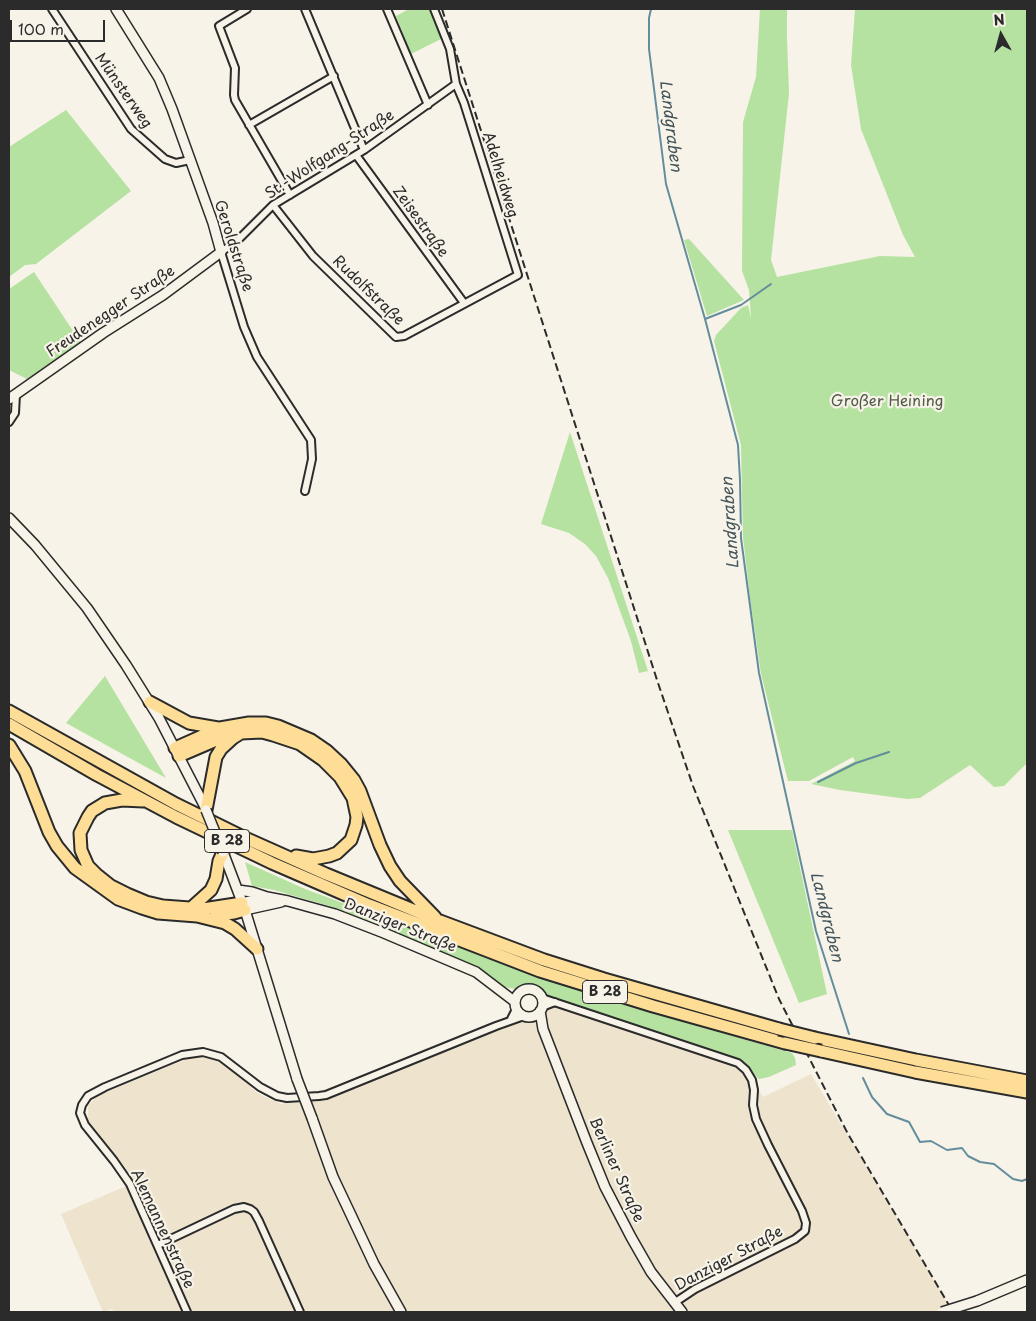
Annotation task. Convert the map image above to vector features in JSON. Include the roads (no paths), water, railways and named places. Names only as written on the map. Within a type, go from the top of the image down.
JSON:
[{"type":"highway","points":[[150,702],[189,723],[220,728],[249,723],[266,724],[295,732],[327,751],[341,764],[360,791],[390,866],[400,881],[440,921]]},
{"type":"highway","name":"B 28","points":[[9,711],[176,804],[275,852],[440,921],[578,971],[779,1029],[916,1060],[1027,1080]]},
{"type":"highway","name":"B 28","points":[[9,724],[145,800],[272,863],[438,933],[540,971],[653,1006],[785,1043],[915,1072],[1027,1092]]},
{"type":"highway","points":[[177,752],[220,728]]},
{"type":"highway","points":[[177,752],[240,733],[250,732],[274,735],[300,744],[323,760],[340,777],[353,798],[356,808],[356,825],[351,840],[337,853],[313,859],[275,852]]},
{"type":"highway","points":[[206,810],[216,757],[228,741],[240,733]]},
{"type":"highway","points":[[9,746],[25,771],[49,832],[57,846],[75,868],[118,899],[158,913],[194,912],[229,914],[244,907]]},
{"type":"highway","points":[[145,800],[111,801],[92,811],[82,826],[80,833],[82,855],[88,866],[112,886],[146,902],[194,912],[226,923],[235,928],[257,949]]},
{"type":"highway","points":[[194,912],[211,890],[223,859]]},
{"type":"street","name":"Münsterweg","points":[[52,9],[131,129],[165,160],[176,163],[190,160]]},
{"type":"street","name":"Geroldstraße","points":[[116,9],[159,78],[172,108],[213,223],[244,326],[257,357],[311,440],[313,448],[312,459],[305,491]]},
{"type":"street","points":[[247,9],[219,26],[235,65],[236,74],[233,89],[235,100],[290,195]]},
{"type":"street","points":[[305,9],[364,150]]},
{"type":"street","points":[[388,9],[428,105]]},
{"type":"street","name":"Adelheidweg","points":[[434,9],[450,49],[456,84],[464,103],[518,275]]},
{"type":"street","points":[[249,125],[334,76]]},
{"type":"street","name":"St.-Wolfgang-Straße","points":[[221,252],[237,241],[273,205],[364,150],[456,84]]},
{"type":"street","name":"Zeisestraße","points":[[356,155],[464,303]]},
{"type":"street","name":"Rudolfstraße","points":[[273,205],[313,256],[394,336],[402,337],[518,275]]},
{"type":"street","name":"Freudenegger Straße","points":[[9,422],[15,413],[12,396],[163,295],[221,252]]},
{"type":"street","points":[[9,518],[35,545],[87,608],[150,702],[195,787],[206,810],[223,859],[238,890],[297,1079],[334,1177],[374,1264],[401,1312]]},
{"type":"street","points":[[238,890],[267,897]]},
{"type":"street","name":"Danziger Straße","points":[[244,907],[267,897],[335,914],[476,972],[528,1016],[541,1005],[555,1002],[738,1063],[746,1070],[752,1080],[756,1120],[802,1211],[806,1223],[805,1232],[795,1239],[695,1289],[674,1303]]},
{"type":"street","name":"Danziger Straße","points":[[244,907],[288,901]]},
{"type":"street","name":"Danziger Straße","points":[[497,988],[519,992],[528,988],[536,990],[541,1005]]},
{"type":"street","points":[[510,1020],[519,992]]},
{"type":"street","name":"Berliner Straße","points":[[541,1005],[543,1029],[612,1202],[651,1272],[682,1312]]},
{"type":"street","points":[[510,1020],[528,1016]]},
{"type":"street","name":"Berliner Straße","points":[[528,1016],[543,1029]]},
{"type":"street","name":"Alemannenstraße","points":[[187,1312],[130,1184],[85,1125],[80,1113],[82,1105],[88,1096],[182,1055],[203,1052],[221,1057],[260,1086],[277,1096],[287,1098],[322,1096],[425,1056],[510,1020]]},
{"type":"street","points":[[158,1245],[234,1209],[244,1207],[250,1209],[254,1212],[259,1222],[300,1312]]},
{"type":"street","points":[[942,1312],[977,1301],[1027,1280]]},
{"type":"waterway","name":"Landgraben","points":[[651,9],[649,18],[649,49],[666,184],[705,319],[738,445],[741,538],[759,673],[816,931],[849,1034]]},
{"type":"waterway","points":[[705,319],[741,305],[771,284]]},
{"type":"waterway","points":[[818,782],[856,763],[889,752]]},
{"type":"waterway","name":"Landgraben","points":[[863,1078],[872,1097],[887,1114],[909,1122],[920,1142],[931,1141],[947,1150],[962,1148],[968,1156],[980,1162],[994,1164],[1013,1179],[1022,1181],[1027,1179]]},
{"type":"railway","points":[[442,9],[657,680],[693,786],[779,999],[848,1134],[953,1312]]},
{"type":"park label","name":"Großer Heining","points":[[887,402]]}]
